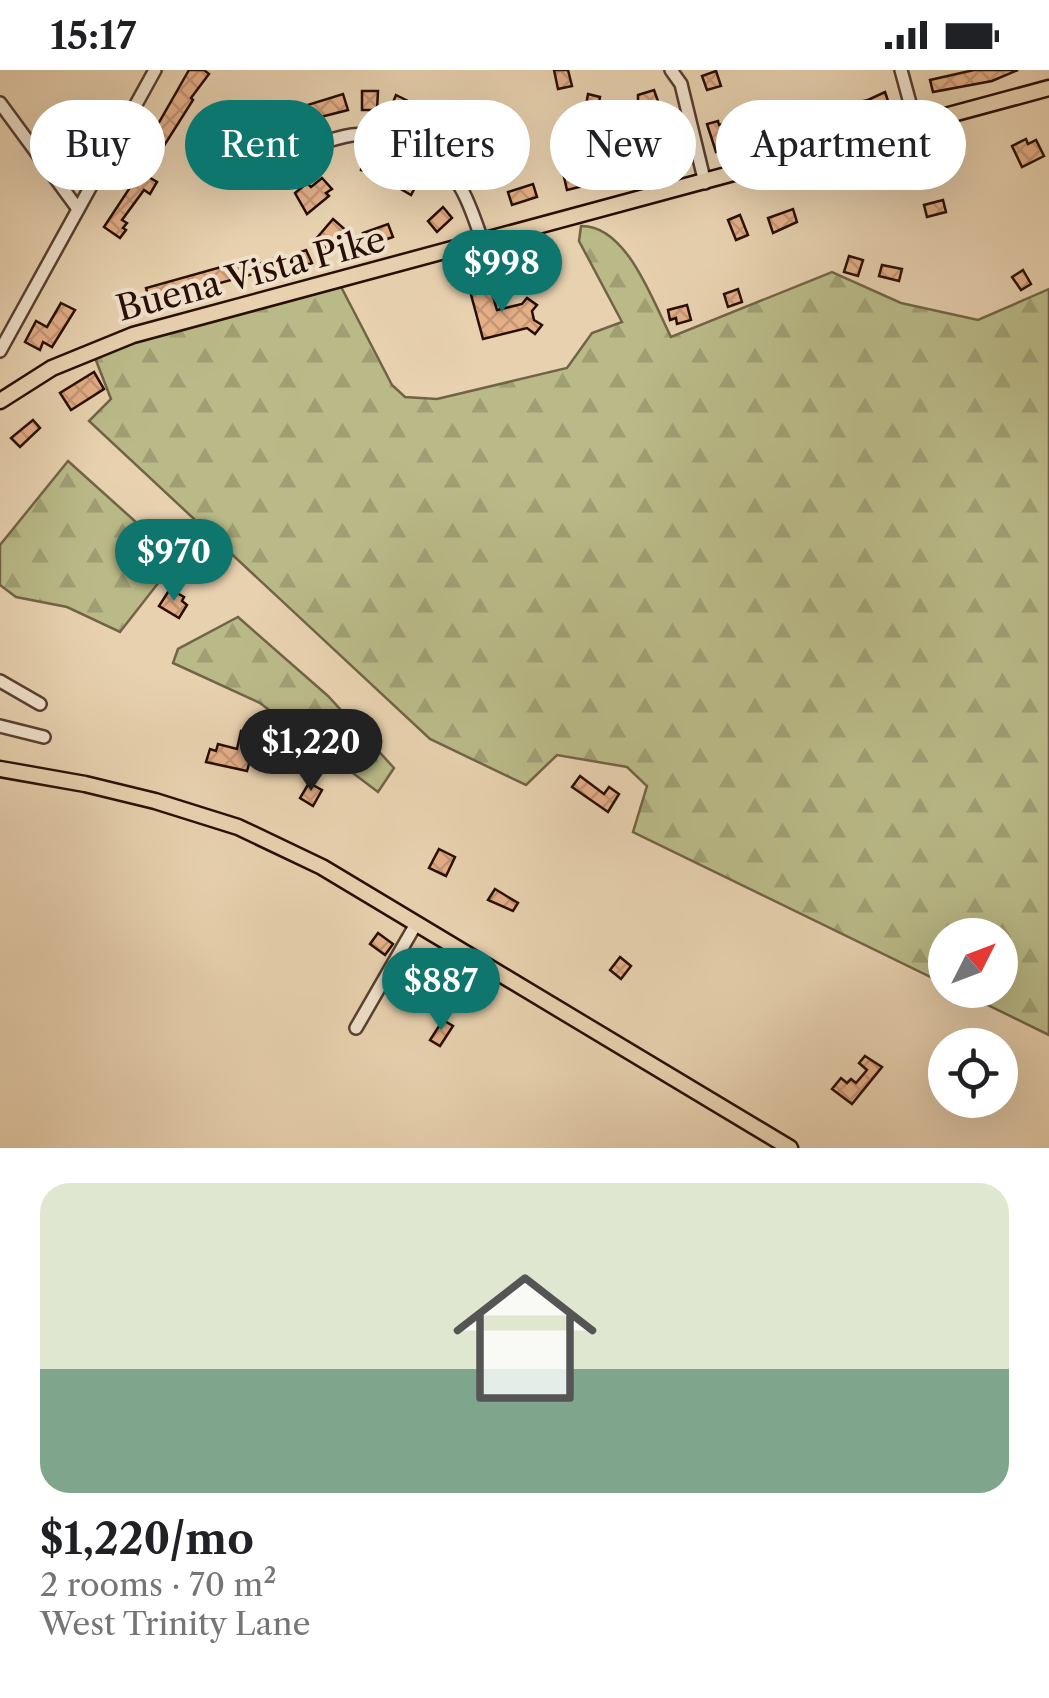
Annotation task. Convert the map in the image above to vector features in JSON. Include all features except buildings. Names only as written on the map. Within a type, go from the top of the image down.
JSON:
[{"type":"main road","name":"Buena Vista Pike","points":[[966,112],[1049,88]]},
{"type":"main road","name":"Buena Vista Pike","points":[[0,401],[52,368],[133,336],[716,180]]},
{"type":"main road","points":[[0,770],[85,784],[238,827],[322,867],[790,1148]]},
{"type":"street","points":[[0,351],[155,70]]},
{"type":"street","points":[[670,70],[681,84],[705,183]]},
{"type":"street","points":[[901,70],[909,100]]},
{"type":"street","points":[[0,102],[78,209]]},
{"type":"street","points":[[334,140],[371,134],[394,138],[446,169],[462,188],[483,242]]},
{"type":"street","points":[[0,681],[40,704]]},
{"type":"street","points":[[0,726],[44,737]]},
{"type":"street","points":[[356,1028],[416,924]]},
{"type":"green space","points":[[581,226],[597,229],[625,251],[671,337],[832,272],[901,303],[978,320],[1049,289],[1049,1035],[994,1008],[1018,1008],[1018,918],[928,918],[928,976],[633,832],[647,786],[627,767],[557,755],[526,785],[430,739],[89,421],[111,399],[92,350],[338,281],[392,385],[405,397],[437,399],[567,368],[592,333],[622,322],[579,241]]},
{"type":"green space","points":[[68,461],[177,559],[120,632],[67,607],[16,597],[0,585],[0,545]]},
{"type":"green space","points":[[238,617],[328,696],[394,768],[378,792],[260,703],[173,663],[178,649]]}]
